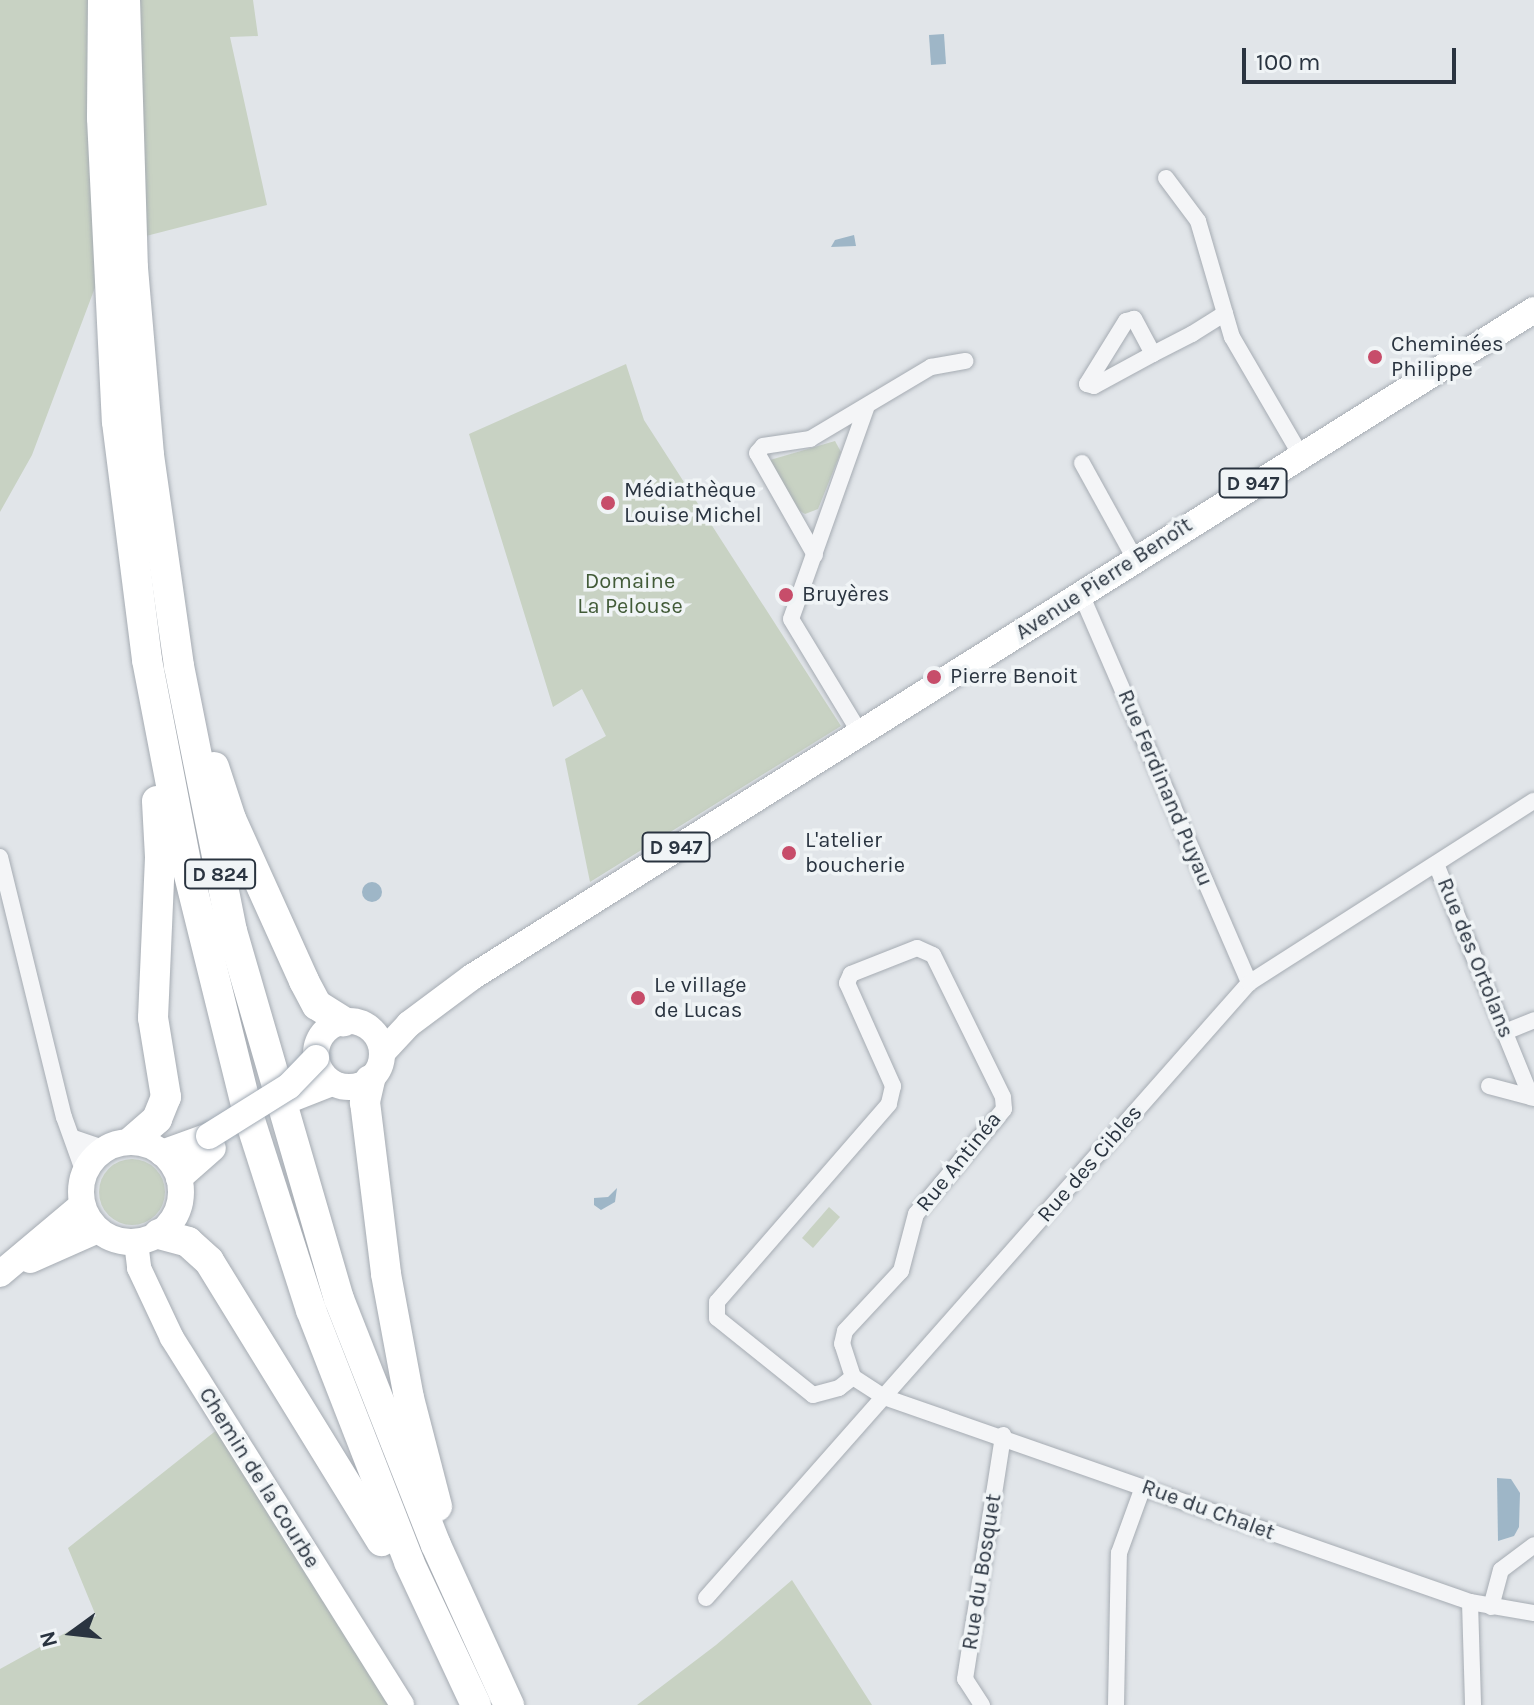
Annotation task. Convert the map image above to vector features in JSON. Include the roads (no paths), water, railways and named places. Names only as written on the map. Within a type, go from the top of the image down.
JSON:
[{"type":"highway","name":"D 824","points":[[103,0],[107,257],[126,496],[147,660],[187,867],[249,1117],[311,1310],[370,1468],[476,1705]]},
{"type":"highway","name":"D 824","points":[[125,0],[138,345],[164,567],[189,725],[232,931],[286,1130],[373,1389],[509,1705]]},
{"type":"highway","points":[[119,1144],[157,1119],[166,1097],[153,1018],[160,832],[127,602],[126,496]]},
{"type":"highway","points":[[164,567],[231,819],[317,1005],[355,1023]]},
{"type":"highway","points":[[376,1066],[365,1102],[378,1219],[418,1438],[467,1585],[520,1705]]},
{"type":"highway","points":[[148,1238],[188,1242],[209,1261],[368,1513],[460,1705]]},
{"type":"main road","name":"Avenue Pierre Benoît","points":[[355,1023],[395,1018],[472,977],[1300,454],[1534,310]]},
{"type":"main road","name":"Avenue Pierre Benoît","points":[[376,1066],[409,1024],[472,977]]},
{"type":"main road","points":[[98,1230],[82,1205],[84,1173],[119,1144],[162,1153],[211,1142],[294,1098],[332,1083],[351,1087],[376,1066],[379,1038],[355,1023],[325,1030],[316,1058],[289,1086],[211,1142],[179,1178]]},
{"type":"main road","points":[[316,1058],[332,1083]]},
{"type":"main road","points":[[1,1273],[98,1230],[148,1238],[178,1209],[179,1178],[162,1153]]},
{"type":"main road","points":[[1,1273],[82,1205]]},
{"type":"street","points":[[1166,178],[1198,221],[1232,337],[1300,454]]},
{"type":"street","points":[[1153,354],[1225,313]]},
{"type":"street","points":[[815,555],[757,453],[763,446],[810,439],[931,367],[965,361]]},
{"type":"street","points":[[860,733],[791,619],[866,408]]},
{"type":"street","points":[[1082,463],[1135,559]]},
{"type":"street","name":"Rue Ferdinand Puyau","points":[[1081,594],[1249,983]]},
{"type":"street","name":"Rue des Cibles","points":[[706,1598],[1249,983],[1534,801]]},
{"type":"street","points":[[0,857],[64,1117],[84,1173]]},
{"type":"street","name":"Rue des Ortolans","points":[[1436,864],[1533,1098]]},
{"type":"street","name":"Rue Antinéa","points":[[917,948],[933,955],[1003,1097],[1004,1109],[916,1214],[901,1271],[845,1331],[842,1344],[853,1377],[839,1388],[813,1395],[799,1389],[717,1318],[715,1310],[889,1104],[893,1086],[847,983],[851,974],[917,948]]},
{"type":"street","points":[[1505,1032],[1534,1020]]},
{"type":"street","points":[[1489,1086],[1533,1098]]},
{"type":"street","points":[[74,1138],[119,1144]]},
{"type":"street","name":"Chemin de la Courbe","points":[[148,1238],[139,1268],[172,1338],[402,1705]]},
{"type":"street","name":"Rue du Chalet","points":[[853,1377],[884,1397],[1003,1435],[1470,1602],[1534,1613]]},
{"type":"street","name":"Rue du Bosquet","points":[[982,1705],[965,1679],[1003,1435]]},
{"type":"street","points":[[1116,1705],[1119,1553],[1143,1487]]},
{"type":"street","points":[[1491,1607],[1501,1570],[1534,1545]]},
{"type":"street","points":[[1470,1602],[1473,1705]]},
{"type":"water","points":[[944,34],[946,64],[931,65],[929,35]]},
{"type":"water","points":[[854,235],[856,246],[831,247],[835,240]]},
{"type":"water","points":[[372,882],[379,885],[382,892],[379,899],[372,902],[365,899],[362,892],[365,885]]},
{"type":"water","points":[[617,1188],[615,1202],[601,1210],[594,1205],[594,1198],[608,1197]]},
{"type":"water","points":[[1497,1478],[1511,1479],[1520,1493],[1519,1527],[1514,1536],[1498,1541]]},
{"type":"place","name":"Cheminées Philippe","points":[[1375,357]]},
{"type":"place","name":"Médiathèque Louise Michel","points":[[608,503]]},
{"type":"place","name":"Bruyères","points":[[786,595]]},
{"type":"place","name":"Pierre Benoit","points":[[934,677]]},
{"type":"place","name":"L'atelier boucherie","points":[[789,853]]},
{"type":"place","name":"Le village de Lucas","points":[[638,998]]},
{"type":"park label","name":"Domaine La Pelouse","points":[[630,594]]}]
